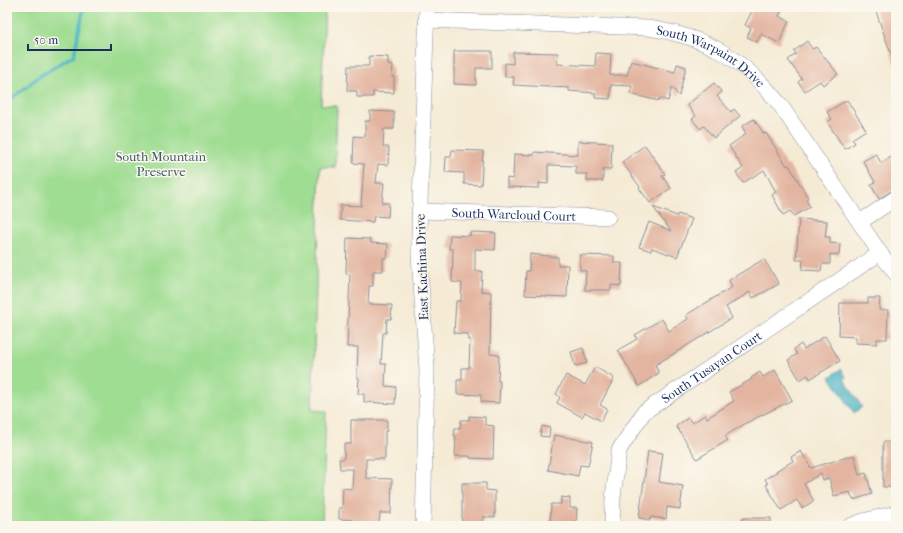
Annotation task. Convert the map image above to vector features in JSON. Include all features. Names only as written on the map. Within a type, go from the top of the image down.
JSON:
[{"type":"street","name":"East Kachina Drive","points":[[423,526],[427,370],[419,255],[419,211],[426,14]]},
{"type":"street","name":"South Warpaint Drive","points":[[426,14],[648,28],[681,34],[721,50],[734,58],[765,86],[807,143],[880,253],[896,274]]},
{"type":"street","points":[[860,222],[896,198]]},
{"type":"street","name":"South Warcloud Court","points":[[419,211],[608,216]]},
{"type":"street","name":"South Tusayan Court","points":[[612,526],[619,450],[644,412],[880,253]]},
{"type":"street","points":[[850,526],[863,521],[896,513]]},
{"type":"green space","name":"South Mountain Preserve","points":[[7,7],[325,7],[321,105],[337,106],[335,167],[320,167],[312,410],[326,411],[322,526],[7,526]]},
{"type":"water","points":[[841,369],[846,377],[844,379],[862,407],[854,413],[830,377]]},
{"type":"building","points":[[754,7],[776,7],[782,10],[779,16],[789,21],[779,43],[761,34],[757,42],[747,37],[751,28],[745,25]]},
{"type":"building","points":[[881,7],[896,7],[896,65],[875,9]]},
{"type":"building","points":[[807,41],[812,49],[816,47],[838,74],[823,85],[820,81],[805,91],[798,82],[802,79],[788,60],[796,54],[794,51]]},
{"type":"building","points":[[454,51],[492,51],[492,68],[476,68],[476,85],[454,84]]},
{"type":"building","points":[[513,52],[558,53],[557,64],[595,66],[596,53],[611,54],[610,75],[627,75],[631,61],[675,72],[677,64],[686,67],[679,96],[672,87],[668,101],[659,98],[659,101],[630,94],[632,86],[611,85],[610,99],[595,98],[595,93],[569,91],[569,88],[513,85],[514,77],[505,77],[505,63],[513,64]]},
{"type":"building","points":[[369,56],[388,57],[388,65],[393,66],[392,77],[394,77],[394,93],[373,92],[373,97],[357,97],[357,91],[347,91],[348,66],[369,66]]},
{"type":"building","points":[[714,83],[722,92],[717,96],[731,112],[734,109],[740,116],[714,138],[704,126],[700,129],[692,119],[696,116],[687,105]]},
{"type":"building","points":[[847,100],[866,130],[852,139],[855,143],[845,149],[827,122],[832,119],[827,112]]},
{"type":"building","points":[[370,111],[394,112],[394,129],[384,129],[383,147],[389,147],[388,165],[378,164],[376,183],[384,183],[382,203],[389,203],[388,217],[374,216],[373,222],[340,220],[341,205],[361,206],[364,164],[353,163],[354,136],[365,137],[365,121],[370,121]]},
{"type":"building","points":[[754,119],[764,134],[766,133],[787,166],[789,165],[808,198],[806,199],[810,207],[794,216],[790,211],[783,215],[772,195],[776,192],[764,170],[743,183],[736,173],[743,168],[729,146],[746,134],[742,126]]},
{"type":"building","points":[[578,141],[612,143],[611,169],[603,169],[603,181],[587,181],[587,174],[576,174],[576,166],[548,165],[548,184],[539,183],[539,188],[507,187],[507,178],[513,179],[514,154],[534,155],[534,152],[578,155]]},
{"type":"building","points":[[645,145],[665,174],[662,176],[671,188],[650,203],[622,162]]},
{"type":"building","points":[[452,150],[483,151],[481,185],[464,184],[464,173],[445,172],[446,157],[451,157]]},
{"type":"building","points":[[876,154],[881,163],[896,154],[896,189],[879,199],[871,185],[875,182],[863,161]]},
{"type":"building","points":[[653,207],[677,216],[678,214],[692,219],[677,257],[652,248],[651,251],[639,247],[649,222],[671,231]]},
{"type":"building","points":[[799,219],[827,221],[825,237],[830,237],[830,243],[840,244],[839,255],[830,254],[830,264],[822,264],[821,271],[802,270],[803,260],[796,260]]},
{"type":"building","points":[[470,232],[496,233],[495,250],[475,249],[475,271],[482,271],[481,291],[491,292],[490,354],[499,355],[499,403],[481,402],[481,395],[457,394],[457,380],[462,380],[462,368],[469,368],[470,339],[468,339],[468,334],[454,333],[456,301],[461,301],[462,283],[452,282],[453,249],[449,249],[450,235],[470,236]]},
{"type":"building","points":[[347,238],[370,239],[371,243],[388,244],[387,258],[383,258],[383,271],[373,271],[373,286],[369,286],[368,304],[392,305],[391,319],[387,319],[386,333],[383,333],[381,364],[386,364],[385,386],[396,387],[395,404],[364,402],[364,394],[358,394],[358,347],[347,347],[350,274],[346,274]]},
{"type":"building","points":[[530,254],[558,257],[558,265],[568,265],[567,297],[525,295],[526,271],[529,271]]},
{"type":"building","points":[[580,255],[614,256],[614,263],[622,263],[621,286],[611,285],[611,290],[585,290],[586,271],[580,270]]},
{"type":"building","points":[[764,259],[779,284],[753,298],[750,292],[726,307],[732,318],[655,365],[659,373],[639,386],[618,350],[637,339],[635,335],[662,319],[669,331],[688,319],[686,315],[732,287],[729,280]]},
{"type":"building","points":[[868,298],[880,298],[879,310],[888,310],[887,339],[877,339],[877,344],[856,343],[856,337],[839,336],[840,303],[868,303]]},
{"type":"building","points":[[825,336],[840,361],[810,379],[808,375],[800,380],[788,360],[797,354],[794,349],[801,344],[804,349]]},
{"type":"building","points":[[583,348],[587,363],[575,366],[571,352]]},
{"type":"building","points":[[595,367],[614,378],[600,405],[607,409],[601,421],[585,412],[582,417],[557,403],[560,397],[556,394],[566,375],[585,385]]},
{"type":"building","points":[[775,370],[792,400],[746,423],[725,436],[728,440],[697,459],[676,426],[688,418],[692,423],[705,415],[707,418],[734,401],[729,392],[752,379],[751,378],[760,372],[763,377]]},
{"type":"building","points":[[469,416],[485,417],[485,425],[494,426],[493,459],[455,456],[455,428],[460,428],[461,420],[469,420]]},
{"type":"building","points":[[351,420],[387,420],[387,431],[385,431],[385,459],[366,459],[366,478],[392,479],[391,513],[380,513],[379,524],[374,524],[374,526],[352,526],[353,520],[339,519],[339,508],[342,508],[343,488],[352,489],[353,469],[340,469],[339,459],[344,459],[344,444],[351,444]]},
{"type":"building","points":[[542,426],[550,428],[549,437],[540,436]]},
{"type":"building","points":[[554,435],[593,442],[588,466],[580,465],[578,476],[548,470]]},
{"type":"building","points":[[883,442],[896,442],[896,487],[883,487]]},
{"type":"building","points":[[648,451],[663,453],[659,482],[683,486],[680,509],[667,507],[666,519],[651,517],[650,520],[639,518]]},
{"type":"building","points":[[801,451],[811,468],[854,455],[859,475],[866,473],[872,494],[853,500],[850,492],[834,496],[829,478],[823,480],[821,473],[804,484],[814,501],[802,508],[797,500],[781,510],[766,485],[768,484],[765,479],[793,461],[791,457]]},
{"type":"building","points":[[462,483],[486,483],[486,490],[495,491],[495,517],[483,517],[483,525],[462,524]]},
{"type":"building","points":[[561,497],[570,498],[570,508],[577,508],[576,526],[550,526],[551,504],[561,504]]},
{"type":"building","points":[[742,518],[771,518],[771,526],[742,526]]},
{"type":"waterway","points":[[7,102],[40,76],[74,55],[84,7]]}]
